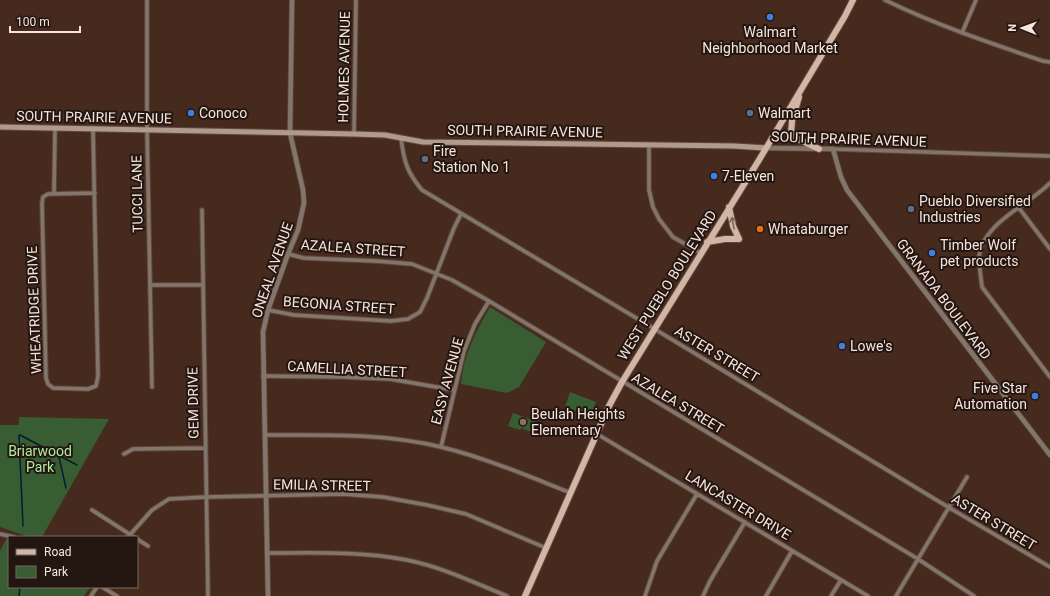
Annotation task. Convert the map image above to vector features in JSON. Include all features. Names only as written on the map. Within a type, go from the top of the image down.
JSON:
[{"type":"main road","name":"WEST PUEBLO BOULEVARD","points":[[525,596],[609,406],[622,382],[766,148],[845,16],[853,0]]},
{"type":"main road","points":[[802,88],[792,122],[791,133],[796,138],[819,149]]},
{"type":"main road","name":"SOUTH PRAIRIE AVENUE","points":[[0,127],[385,135],[423,142],[734,146],[766,148]]},
{"type":"main road","points":[[707,242],[726,239],[739,239],[733,226],[730,207]]},
{"type":"street","name":"TUCCI LANE","points":[[147,0],[147,129],[152,387]]},
{"type":"street","name":"ONEAL AVENUE","points":[[268,596],[263,332],[268,310],[298,230],[304,204],[303,190],[290,133],[292,0]]},
{"type":"street","name":"HOLMES AVENUE","points":[[354,134],[356,0]]},
{"type":"street","points":[[885,0],[906,11],[962,33],[1043,61],[1050,62]]},
{"type":"street","points":[[962,33],[976,0]]},
{"type":"street","points":[[55,128],[54,194],[95,194]]},
{"type":"street","name":"WHEATRIDGE DRIVE","points":[[54,194],[48,194],[43,197],[42,203],[46,378],[48,384],[53,388],[88,389],[96,386],[98,376],[93,128]]},
{"type":"street","name":"ASTER STREET","points":[[401,138],[404,159],[411,177],[422,190],[1050,567]]},
{"type":"street","points":[[649,145],[649,190],[653,207],[659,220],[673,237],[701,252]]},
{"type":"street","name":"SOUTH PRAIRIE AVENUE","points":[[766,148],[1050,156]]},
{"type":"street","name":"GRANADA BOULEVARD","points":[[833,149],[841,177],[847,190],[1050,455]]},
{"type":"street","points":[[1050,184],[998,224],[986,238],[980,255],[982,287],[1050,377]]},
{"type":"street","points":[[1019,208],[1050,249]]},
{"type":"street","name":"GEM DRIVE","points":[[202,210],[204,448],[208,596]]},
{"type":"street","name":"BEGONIA STREET","points":[[268,310],[294,315],[391,321],[408,319],[420,312],[461,214]]},
{"type":"street","name":"AZALEA STREET","points":[[288,254],[304,258],[376,260],[412,264],[437,273],[489,301],[918,559],[974,596]]},
{"type":"street","points":[[150,285],[203,284]]},
{"type":"street","name":"EASY AVENUE","points":[[441,447],[464,351],[475,324],[489,301]]},
{"type":"street","name":"CAMELLIA STREET","points":[[263,376],[390,379],[454,390]]},
{"type":"street","name":"LANCASTER DRIVE","points":[[597,434],[868,596]]},
{"type":"street","points":[[266,435],[343,435],[409,441],[441,447],[491,462],[570,493]]},
{"type":"street","points":[[124,454],[133,449],[204,448]]},
{"type":"street","points":[[896,596],[967,476]]},
{"type":"street","name":"EMILIA STREET","points":[[129,536],[152,510],[169,499],[343,494],[427,505],[466,514],[546,548]]},
{"type":"street","points":[[645,596],[657,561],[697,494]]},
{"type":"street","points":[[92,510],[129,536]]},
{"type":"street","points":[[703,596],[710,581],[745,522]]},
{"type":"street","points":[[138,540],[148,546]]},
{"type":"street","points":[[766,596],[792,551]]},
{"type":"street","points":[[267,553],[360,554],[408,560],[453,574],[507,596]]},
{"type":"street","points":[[831,596],[841,580]]},
{"type":"street","points":[[104,588],[117,596]]},
{"type":"green space","points":[[490,307],[546,342],[519,387],[507,393],[461,384],[467,354]]},
{"type":"green space","points":[[570,392],[596,402],[591,416],[565,407]]},
{"type":"green space","points":[[513,413],[535,421],[531,432],[521,428],[520,430],[508,426]]},
{"type":"green space","name":"Briarwood Park","points":[[19,417],[109,419],[43,536],[26,536],[0,527],[0,425],[19,425]]},
{"type":"green space","points":[[6,539],[8,540],[8,588],[89,588],[84,596],[0,596],[0,551]]},
{"type":"waterway","points":[[19,435],[23,526]]},
{"type":"waterway","points":[[20,435],[77,465]]},
{"type":"waterway","points":[[59,457],[66,488]]},
{"type":"waterway","points":[[19,596],[20,588]]},
{"type":"place","name":"Walmart Neighborhood Market","points":[[770,17]]},
{"type":"place","name":"Conoco","points":[[191,113]]},
{"type":"place","name":"Walmart","points":[[750,113]]},
{"type":"place","name":"Fire Station No 1","points":[[425,159]]},
{"type":"place","name":"7-Eleven","points":[[714,176]]},
{"type":"place","name":"Pueblo Diversified Industries","points":[[911,209]]},
{"type":"place","name":"Whataburger","points":[[760,229]]},
{"type":"place","name":"Timber Wolf pet products","points":[[932,253]]},
{"type":"place","name":"Lowe's","points":[[842,346]]},
{"type":"place","name":"Five Star Automation","points":[[1035,396]]},
{"type":"place","name":"Beulah Heights Elementary","points":[[523,422]]}]
